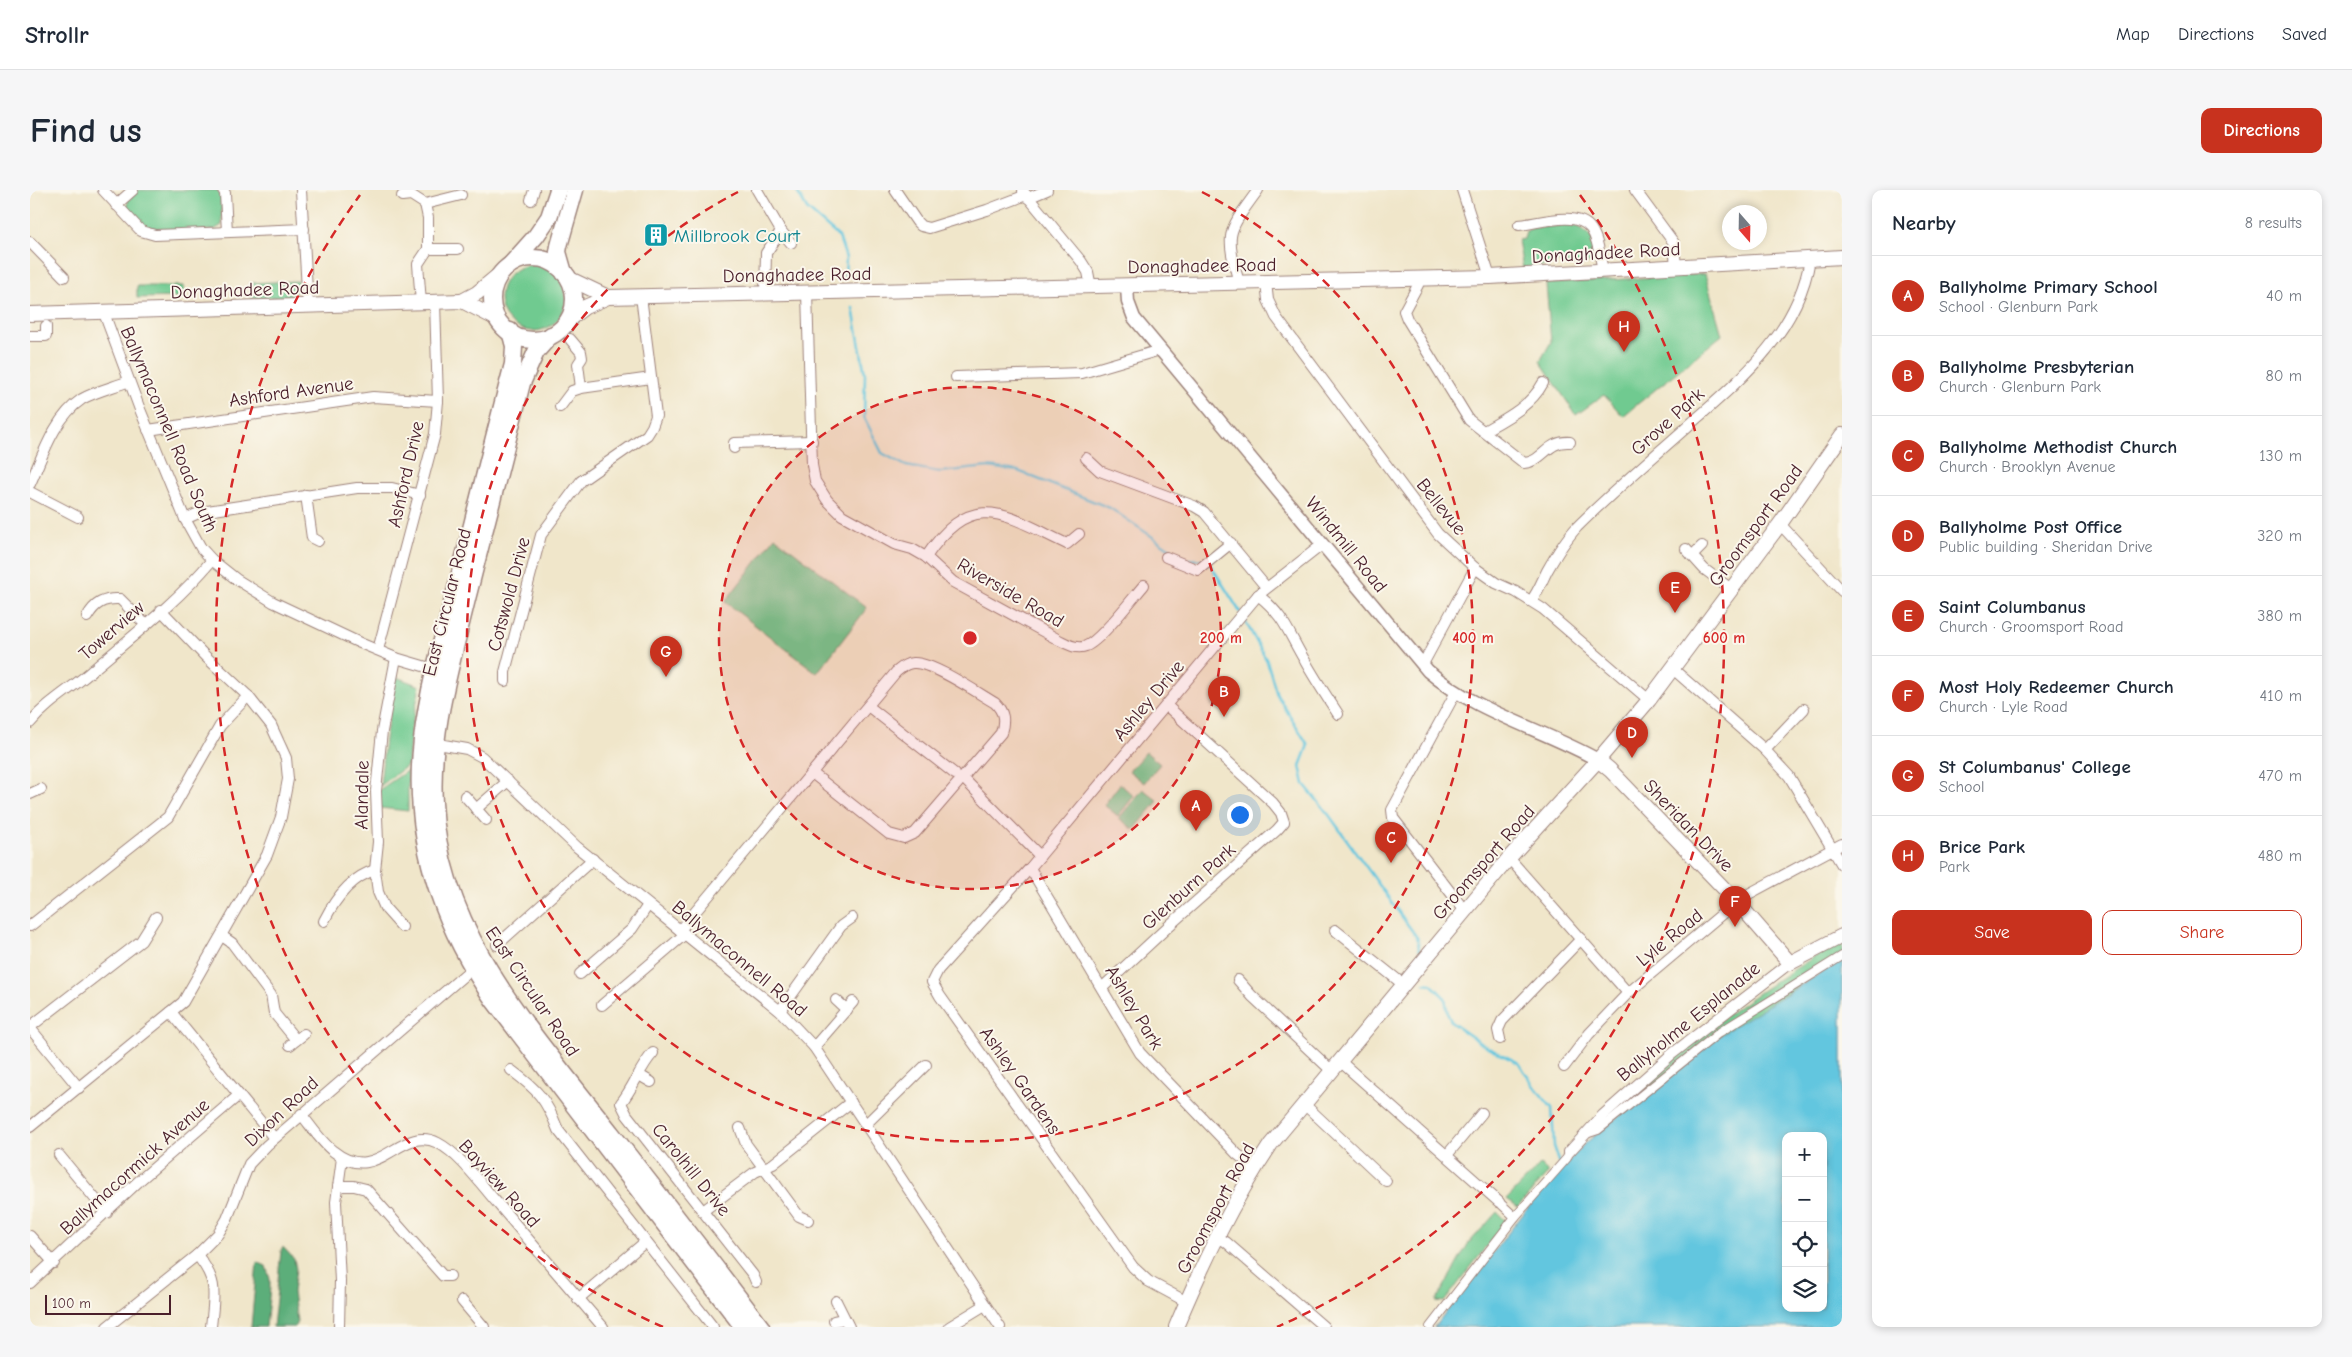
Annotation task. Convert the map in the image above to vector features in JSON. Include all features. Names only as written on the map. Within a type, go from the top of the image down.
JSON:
[{"type":"highway","points":[[558,190],[549,217],[536,236],[505,269],[495,284],[492,295],[492,307],[502,326],[519,337],[530,340],[551,336],[568,320],[574,299],[559,246],[575,190]]},
{"type":"highway","points":[[505,269],[520,260],[532,258],[544,260],[555,265],[566,275]]},
{"type":"highway","name":"East Circular Road","points":[[510,331],[514,346],[513,364],[442,672],[429,742],[434,802],[443,862],[449,887],[478,964],[516,1031],[743,1327]]},
{"type":"highway","name":"East Circular Road","points":[[442,672],[522,383],[536,352],[551,336]]},
{"type":"highway","name":"East Circular Road","points":[[478,964],[761,1327]]},
{"type":"main road","name":"Donaghadee Road","points":[[568,320],[585,307],[608,297],[1490,277],[1842,257]]},
{"type":"main road","name":"Donaghadee Road","points":[[30,314],[462,301],[477,293],[505,269]]},
{"type":"main road","points":[[566,275],[608,297]]},
{"type":"main road","name":"Donaghadee Road","points":[[462,301],[497,319]]},
{"type":"main road","name":"Groomsport Road","points":[[1176,1327],[1217,1237],[1255,1168],[1271,1144],[1509,858],[1598,760],[1649,700],[1780,524],[1842,435]]},
{"type":"main road","name":"Sheridan Drive","points":[[1598,760],[1625,785],[1737,902],[1790,963]]},
{"type":"main road","name":"Ballyholme Esplanade","points":[[1790,963],[1842,936]]},
{"type":"street","points":[[103,190],[141,231],[155,235],[304,229]]},
{"type":"street","points":[[116,205],[133,190]]},
{"type":"street","points":[[223,190],[225,193],[227,232]]},
{"type":"street","points":[[300,190],[308,306]]},
{"type":"street","points":[[531,200],[534,190]]},
{"type":"street","points":[[757,190],[781,231],[791,243]]},
{"type":"street","points":[[895,190],[917,222],[921,226],[929,228],[987,210],[1025,194],[1048,190]]},
{"type":"street","points":[[1239,283],[1230,248],[1229,234],[1258,190]]},
{"type":"street","points":[[1462,190],[1490,277]]},
{"type":"street","points":[[1635,190],[1674,243],[1676,267]]},
{"type":"street","points":[[1025,194],[1081,261],[1088,272],[1091,287]]},
{"type":"street","points":[[402,196],[411,195],[425,204],[428,218],[428,249],[418,264],[421,303]]},
{"type":"street","points":[[425,204],[461,195]]},
{"type":"street","points":[[1519,225],[1566,219],[1580,221],[1590,228],[1603,271]]},
{"type":"street","points":[[765,294],[766,253],[781,231]]},
{"type":"street","points":[[30,242],[64,277]]},
{"type":"street","points":[[428,249],[458,249]]},
{"type":"street","name":"Grove Park","points":[[1531,601],[1558,550],[1579,526],[1613,492],[1736,383],[1774,342],[1794,310],[1805,285],[1810,259]]},
{"type":"street","points":[[1418,278],[1418,285],[1404,312],[1470,420],[1524,463],[1531,462],[1551,445],[1560,441],[1570,442]]},
{"type":"street","name":"Bellevue","points":[[1266,282],[1268,300],[1276,317],[1438,534],[1475,568],[1496,583],[1531,601],[1649,700]]},
{"type":"street","name":"Windmill Road","points":[[1127,286],[1128,302],[1134,318],[1423,664],[1440,681],[1456,692],[1598,760]]},
{"type":"street","name":"Riverside Road","points":[[807,292],[812,465],[815,481],[827,500],[842,515],[894,544],[912,549],[926,557],[953,582],[1059,640],[1078,647],[1087,646],[1144,585]]},
{"type":"street","name":"Cotswold Drive","points":[[504,681],[504,672],[541,535],[581,481],[636,443],[652,427],[656,416],[641,296]]},
{"type":"street","name":"Ashford Drive","points":[[378,650],[420,494],[434,434],[438,401],[435,302]]},
{"type":"street","name":"Ballymaconnell Road South","points":[[104,312],[148,430],[185,519],[201,548],[212,560],[236,579],[272,602],[396,658],[442,672]]},
{"type":"street","points":[[30,336],[46,336],[46,326]]},
{"type":"street","points":[[570,340],[587,357],[578,364],[581,388]]},
{"type":"street","points":[[956,377],[1082,373],[1160,350]]},
{"type":"street","points":[[560,407],[572,391],[581,388],[651,378]]},
{"type":"street","points":[[30,484],[62,418],[81,400],[129,381]]},
{"type":"street","points":[[1484,431],[1521,408],[1539,390],[1543,383]]},
{"type":"street","name":"Ashford Avenue","points":[[148,430],[374,397],[438,401]]},
{"type":"street","points":[[734,448],[734,442],[812,441]]},
{"type":"street","points":[[1086,458],[1100,471],[1194,506],[1204,512],[1266,586]]},
{"type":"street","points":[[185,519],[201,512],[357,488],[392,488],[420,494]]},
{"type":"street","points":[[30,492],[78,517]]},
{"type":"street","points":[[306,495],[312,538],[318,541]]},
{"type":"street","points":[[926,557],[938,539],[952,525],[978,513],[989,512],[1007,516],[1067,544],[1079,534]]},
{"type":"street","points":[[1780,524],[1842,591]]},
{"type":"street","points":[[1166,557],[1198,570],[1230,543]]},
{"type":"street","name":"Ashley Drive","points":[[1030,868],[1243,611],[1266,586],[1323,544]]},
{"type":"street","points":[[1702,546],[1689,552],[1704,569],[1731,589]]},
{"type":"street","name":"Towerview","points":[[30,723],[53,700],[93,671],[188,588],[212,560]]},
{"type":"street","points":[[1423,664],[1475,568]]},
{"type":"street","points":[[1258,595],[1274,607],[1287,626],[1304,661],[1338,714]]},
{"type":"street","points":[[88,617],[93,607],[100,602],[110,598],[120,599],[146,624]]},
{"type":"street","points":[[30,1127],[183,1002],[267,855],[281,817],[287,785],[286,758],[280,740],[271,724],[248,696],[205,656],[161,610]]},
{"type":"street","name":"Alandale","points":[[396,658],[382,731],[376,791],[378,842],[375,870],[378,892],[385,908],[402,926]]},
{"type":"street","points":[[602,1004],[683,932],[812,773],[903,666],[913,663],[926,664],[995,702],[1002,710],[1004,723],[1001,733],[959,776],[915,833],[904,838],[896,837],[812,773]]},
{"type":"street","points":[[1672,669],[1765,750],[1789,776],[1837,847],[1842,865]]},
{"type":"street","points":[[1456,692],[1392,810],[1393,818],[1464,911]]},
{"type":"street","points":[[30,926],[168,817],[220,726],[248,696]]},
{"type":"street","points":[[868,706],[959,776],[1040,856]]},
{"type":"street","name":"Glenburn Park","points":[[1103,987],[1284,822],[1282,813],[1273,803],[1166,706]]},
{"type":"street","points":[[1765,750],[1804,709]]},
{"type":"street","name":"Ballymaconnell Road","points":[[429,742],[467,749],[482,757],[593,860],[780,1011],[814,1047],[1000,1327]]},
{"type":"street","points":[[476,809],[508,781]]},
{"type":"street","points":[[465,796],[486,820]]},
{"type":"street","name":"Lyle Road","points":[[1564,1067],[1589,1034],[1628,993],[1737,902],[1837,847]]},
{"type":"street","points":[[1509,858],[1628,993]]},
{"type":"street","points":[[496,945],[593,860]]},
{"type":"street","name":"Ashley Park","points":[[1030,868],[1103,987],[1140,1053],[1237,1154],[1255,1168]]},
{"type":"street","name":"Ashley Gardens","points":[[1030,868],[938,970],[932,982],[1132,1267],[1148,1282],[1187,1302]]},
{"type":"street","points":[[324,921],[332,905],[356,878],[375,870]]},
{"type":"street","points":[[580,974],[632,929],[648,905]]},
{"type":"street","points":[[79,1088],[30,1028],[141,941],[156,917]]},
{"type":"street","points":[[780,1011],[841,926],[852,918]]},
{"type":"street","points":[[1335,930],[1404,985]]},
{"type":"street","points":[[222,936],[232,944],[271,995],[274,1013],[297,1040]]},
{"type":"street","points":[[1500,1039],[1498,1030],[1502,1021],[1581,940]]},
{"type":"street","points":[[1586,1134],[1598,1130],[1720,1032],[1842,956]]},
{"type":"street","name":"Ballyholme Esplanade","points":[[1567,1156],[1603,1115],[1672,1054],[1790,963]]},
{"type":"street","name":"Dixon Road","points":[[107,1327],[197,1255],[218,1234],[227,1219],[249,1164],[274,1138],[478,964]]},
{"type":"street","points":[[1238,980],[1252,996],[1448,1155],[1515,1217]]},
{"type":"street","points":[[814,1047],[850,1006],[836,1000]]},
{"type":"street","points":[[171,1012],[274,1138]]},
{"type":"street","name":"Carolhill Drive","points":[[654,1053],[646,1061],[631,1090],[621,1103],[627,1116],[703,1210],[753,1275],[756,1282]]},
{"type":"street","points":[[866,1124],[926,1065]]},
{"type":"street","points":[[639,1075],[651,1082]]},
{"type":"street","points":[[514,1076],[528,1082],[548,1105],[558,1130],[713,1327]]},
{"type":"street","name":"Ballymacormick Avenue","points":[[30,1283],[54,1263],[140,1180],[239,1096]]},
{"type":"street","points":[[703,1210],[755,1172],[773,1164],[851,1102]]},
{"type":"street","points":[[1304,1104],[1386,1181]]},
{"type":"street","points":[[1448,1155],[1482,1113]]},
{"type":"street","points":[[301,1114],[332,1151],[342,1158],[336,1202],[340,1281],[339,1327]]},
{"type":"street","points":[[740,1128],[746,1144],[799,1216],[808,1220]]},
{"type":"street","name":"Bayview Road","points":[[342,1158],[362,1163],[370,1162],[379,1160],[402,1144],[413,1141],[437,1142],[472,1174],[602,1327]]},
{"type":"street","points":[[59,1155],[107,1213]]},
{"type":"street","points":[[1430,1327],[1515,1217],[1567,1156]]},
{"type":"street","points":[[338,1186],[354,1186],[366,1189],[443,1276],[450,1276]]},
{"type":"street","points":[[30,1236],[54,1263]]},
{"type":"street","points":[[1217,1237],[1226,1242],[1324,1327]]},
{"type":"street","points":[[578,1299],[646,1242]]},
{"type":"street","points":[[197,1255],[209,1270],[214,1285],[210,1327]]},
{"type":"street","points":[[462,1301],[484,1327]]},
{"type":"street","points":[[836,1301],[842,1322]]},
{"type":"street","points":[[950,1327],[985,1305]]},
{"type":"green space","points":[[139,190],[217,190],[221,196],[222,225],[214,230],[149,231],[127,212],[128,200]]},
{"type":"green space","points":[[1570,225],[1582,229],[1591,238],[1594,243],[1596,262],[1570,265],[1561,261],[1553,261],[1553,264],[1523,269],[1518,240],[1524,239],[1526,231],[1532,228]]},
{"type":"green space","points":[[533,265],[546,268],[556,275],[563,285],[566,298],[563,311],[556,321],[546,328],[533,331],[520,328],[510,321],[503,311],[500,298],[503,285],[510,275],[520,268]]},
{"type":"green space","points":[[1705,274],[1722,335],[1623,416],[1604,395],[1576,415],[1540,361],[1551,342],[1546,284]]},
{"type":"green space","points":[[299,281],[298,290],[288,297],[251,298],[250,283]]},
{"type":"green space","points":[[137,286],[184,286],[184,297],[137,298]]},
{"type":"green space","points":[[775,537],[867,608],[817,673],[725,602]]},
{"type":"green space","points":[[396,677],[420,686],[411,729],[408,765],[380,786],[385,739]]},
{"type":"green space","points":[[1146,752],[1160,764],[1144,783],[1129,771]]},
{"type":"green space","points":[[408,770],[408,811],[380,808],[379,790]]},
{"type":"green space","points":[[1120,784],[1134,796],[1118,816],[1104,805]]},
{"type":"green space","points":[[1143,789],[1158,801],[1134,830],[1119,818]]},
{"type":"green space","points":[[1842,941],[1842,954],[1598,1127],[1654,1074],[1713,1025],[1776,981]]},
{"type":"green space","points":[[1540,1165],[1549,1172],[1518,1207],[1507,1199]]},
{"type":"green space","points":[[1497,1212],[1506,1221],[1444,1302],[1436,1301],[1468,1244]]},
{"type":"green space","points":[[283,1247],[294,1259],[296,1269],[293,1292],[297,1321],[295,1327],[273,1327]]},
{"type":"green space","points":[[257,1262],[266,1266],[270,1279],[266,1327],[251,1327]]},
{"type":"water","points":[[1842,960],[1842,1327],[1434,1327],[1531,1204],[1582,1146],[1688,1059],[1726,1031]]},
{"type":"waterway","points":[[796,190],[807,209],[839,237],[846,258],[845,276]]},
{"type":"waterway","points":[[853,308],[865,374],[864,417],[882,453],[906,466],[940,472],[988,467],[1018,471],[1110,508],[1185,559],[1206,560]]},
{"type":"waterway","points":[[1210,564],[1240,612]]},
{"type":"waterway","points":[[1243,617],[1267,661],[1277,695],[1308,745],[1300,766],[1304,784],[1329,815],[1418,939],[1419,950]]},
{"type":"waterway","points":[[1424,983],[1431,984],[1445,998],[1448,1015],[1452,1023],[1488,1048],[1519,1063],[1533,1085],[1552,1108],[1554,1146],[1560,1164]]},
{"type":"place","name":"Millbrook Court","points":[[656,235]]},
{"type":"place","name":"Brice Park","points":[[1624,352]]},
{"type":"place","name":"Saint Columbanus","points":[[1675,613]]},
{"type":"place","name":"St Columbanus' College","points":[[666,677]]},
{"type":"place","name":"Ballyholme Presbyterian","points":[[1224,717]]},
{"type":"place","name":"Ballyholme Post Office","points":[[1632,758]]},
{"type":"place","name":"Ballyholme Primary School","points":[[1196,831]]},
{"type":"place","name":"Ballyholme Methodist Church","points":[[1391,863]]},
{"type":"place","name":"Most Holy Redeemer Church","points":[[1735,927]]}]
